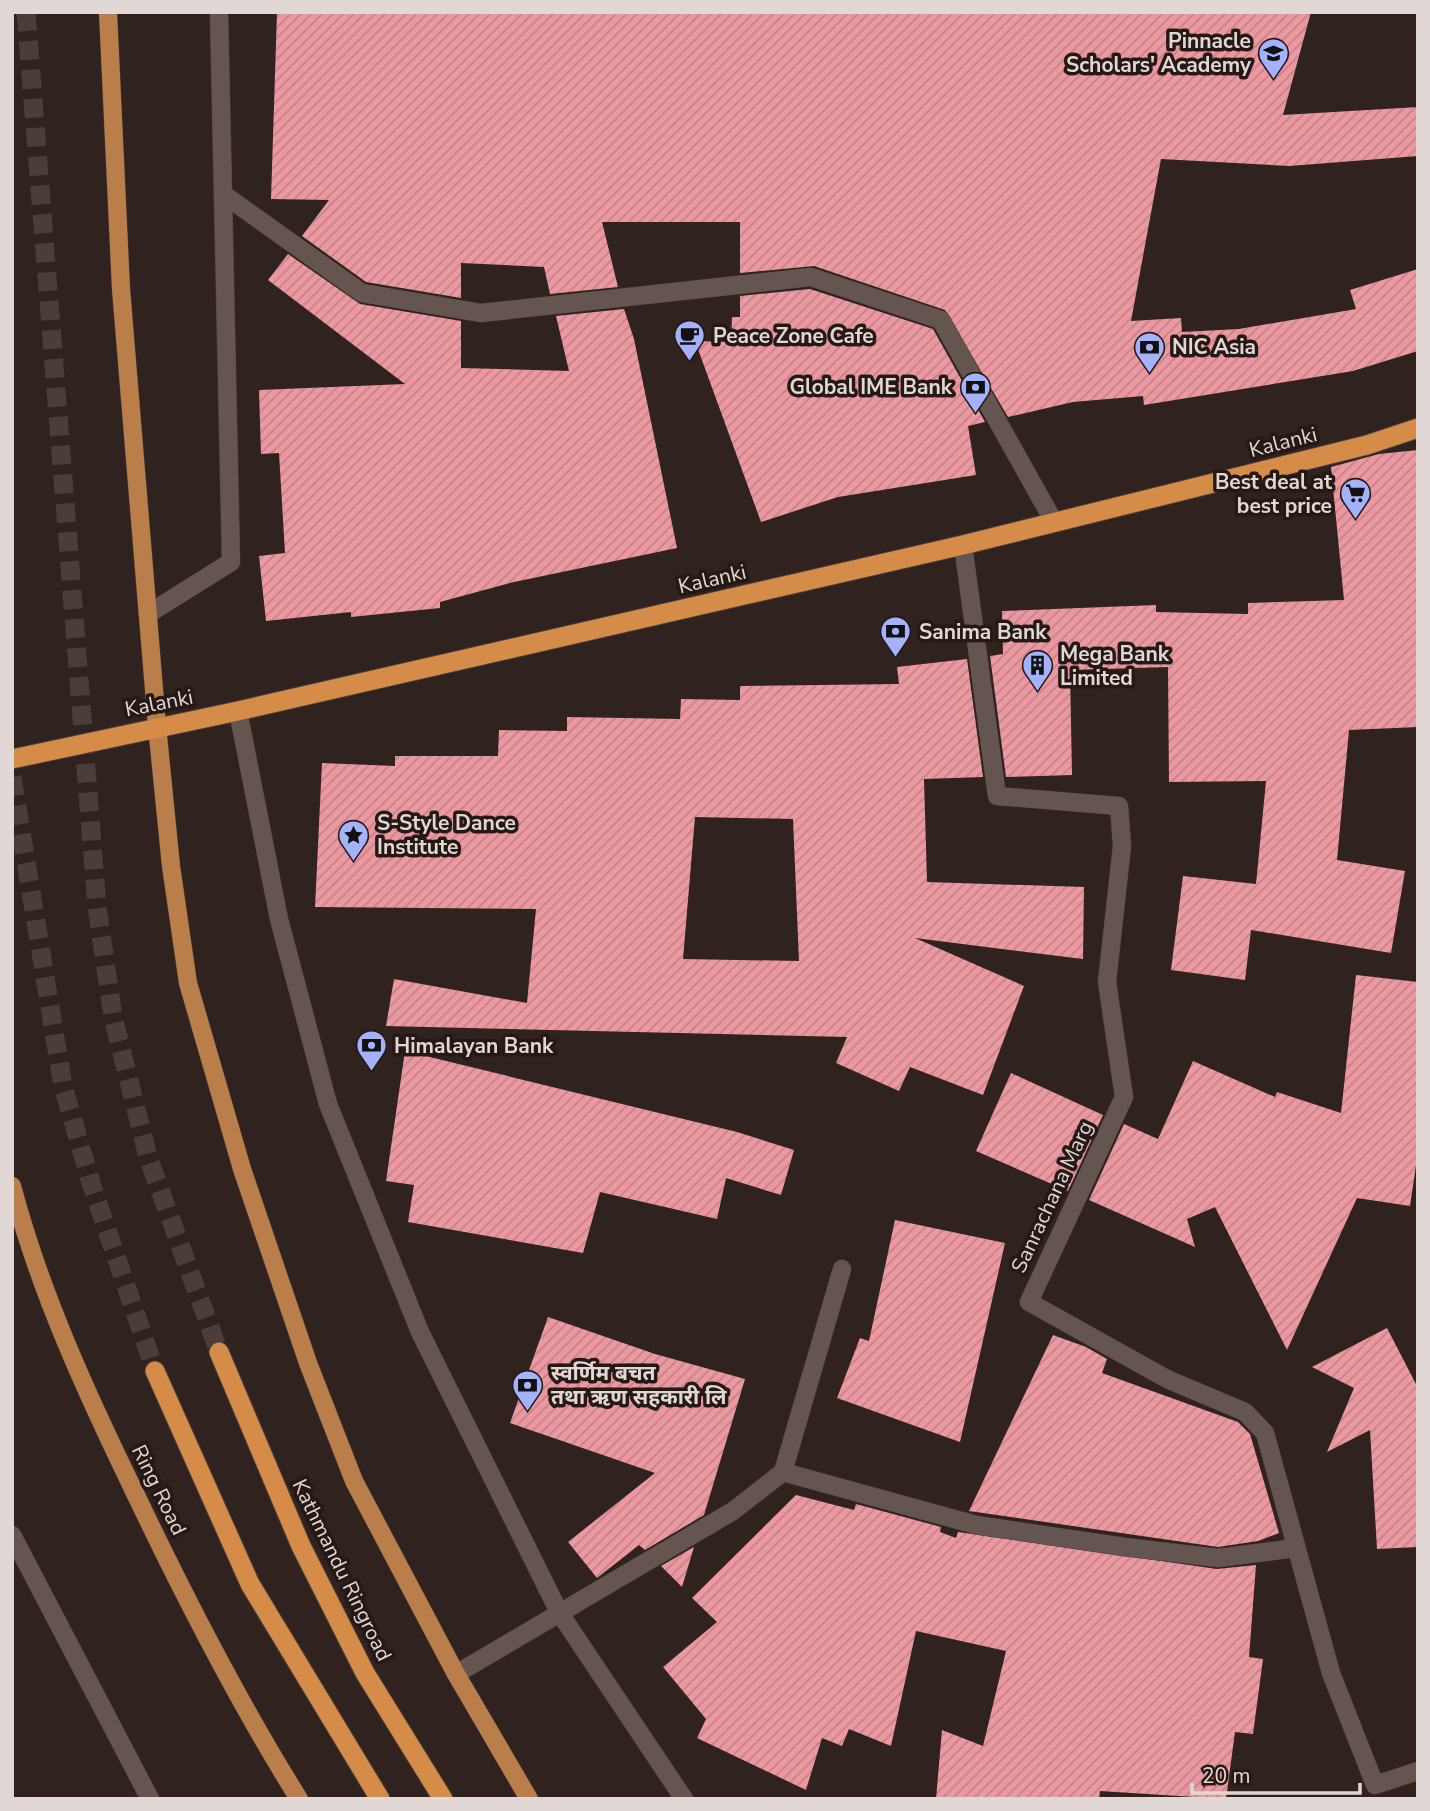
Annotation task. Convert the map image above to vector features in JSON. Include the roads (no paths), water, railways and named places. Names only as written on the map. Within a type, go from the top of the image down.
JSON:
[{"type":"highway","name":"Kalanki","points":[[12,759],[157,726],[238,711],[963,545],[1367,445],[1418,428]]},
{"type":"highway","name":"Kathmandu Ringroad","points":[[219,1352],[313,1569],[365,1673],[443,1799]]},
{"type":"highway","points":[[155,1371],[250,1584],[380,1799]]},
{"type":"main road","points":[[108,12],[121,289],[157,726],[171,866],[188,983],[242,1168],[308,1363],[354,1481],[456,1675],[529,1799]]},
{"type":"main road","name":"Ring Road","points":[[12,1186],[27,1243],[89,1398],[167,1560],[243,1707],[299,1799]]},
{"type":"street","points":[[148,614],[231,562],[219,12]]},
{"type":"street","points":[[223,194],[362,293],[481,313],[811,277],[941,320],[1055,522]]},
{"type":"street","name":"Sanrachana Marg","points":[[963,545],[997,796],[1119,806],[1122,846],[1107,982],[1124,1097],[1029,1302],[1167,1379],[1245,1412],[1265,1433],[1331,1673],[1375,1785],[1418,1771]]},
{"type":"street","points":[[238,711],[279,919],[328,1104],[420,1332],[559,1612],[684,1799]]},
{"type":"street","points":[[456,1675],[733,1511],[783,1472],[842,1269]]},
{"type":"street","points":[[783,1472],[976,1525],[1218,1558],[1296,1548]]},
{"type":"street","points":[[12,1535],[150,1799]]},
{"type":"tunnel","points":[[26,12],[97,907],[113,1017],[148,1157],[219,1352]]},
{"type":"tunnel","points":[[12,777],[63,1086],[91,1183],[155,1371]]},
{"type":"place","name":"Pinnacle Scholars' Academy","points":[[1274,80]]},
{"type":"place","name":"Peace Zone Cafe","points":[[690,363]]},
{"type":"place","name":"NIC Asia","points":[[1149,374]]},
{"type":"place","name":"Global IME Bank","points":[[975,414]]},
{"type":"place","name":"Best deal at best price","points":[[1355,521]]},
{"type":"place","name":"Sanima Bank","points":[[896,659]]},
{"type":"place","name":"Mega Bank Limited","points":[[1037,693]]},
{"type":"place","name":"S-Style Dance Institute","points":[[354,862]]},
{"type":"place","name":"Himalayan Bank","points":[[371,1073]]},
{"type":"place","name":"स्वर्णिम बचत तथा ऋण सहकारी लि","points":[[528,1412]]}]
